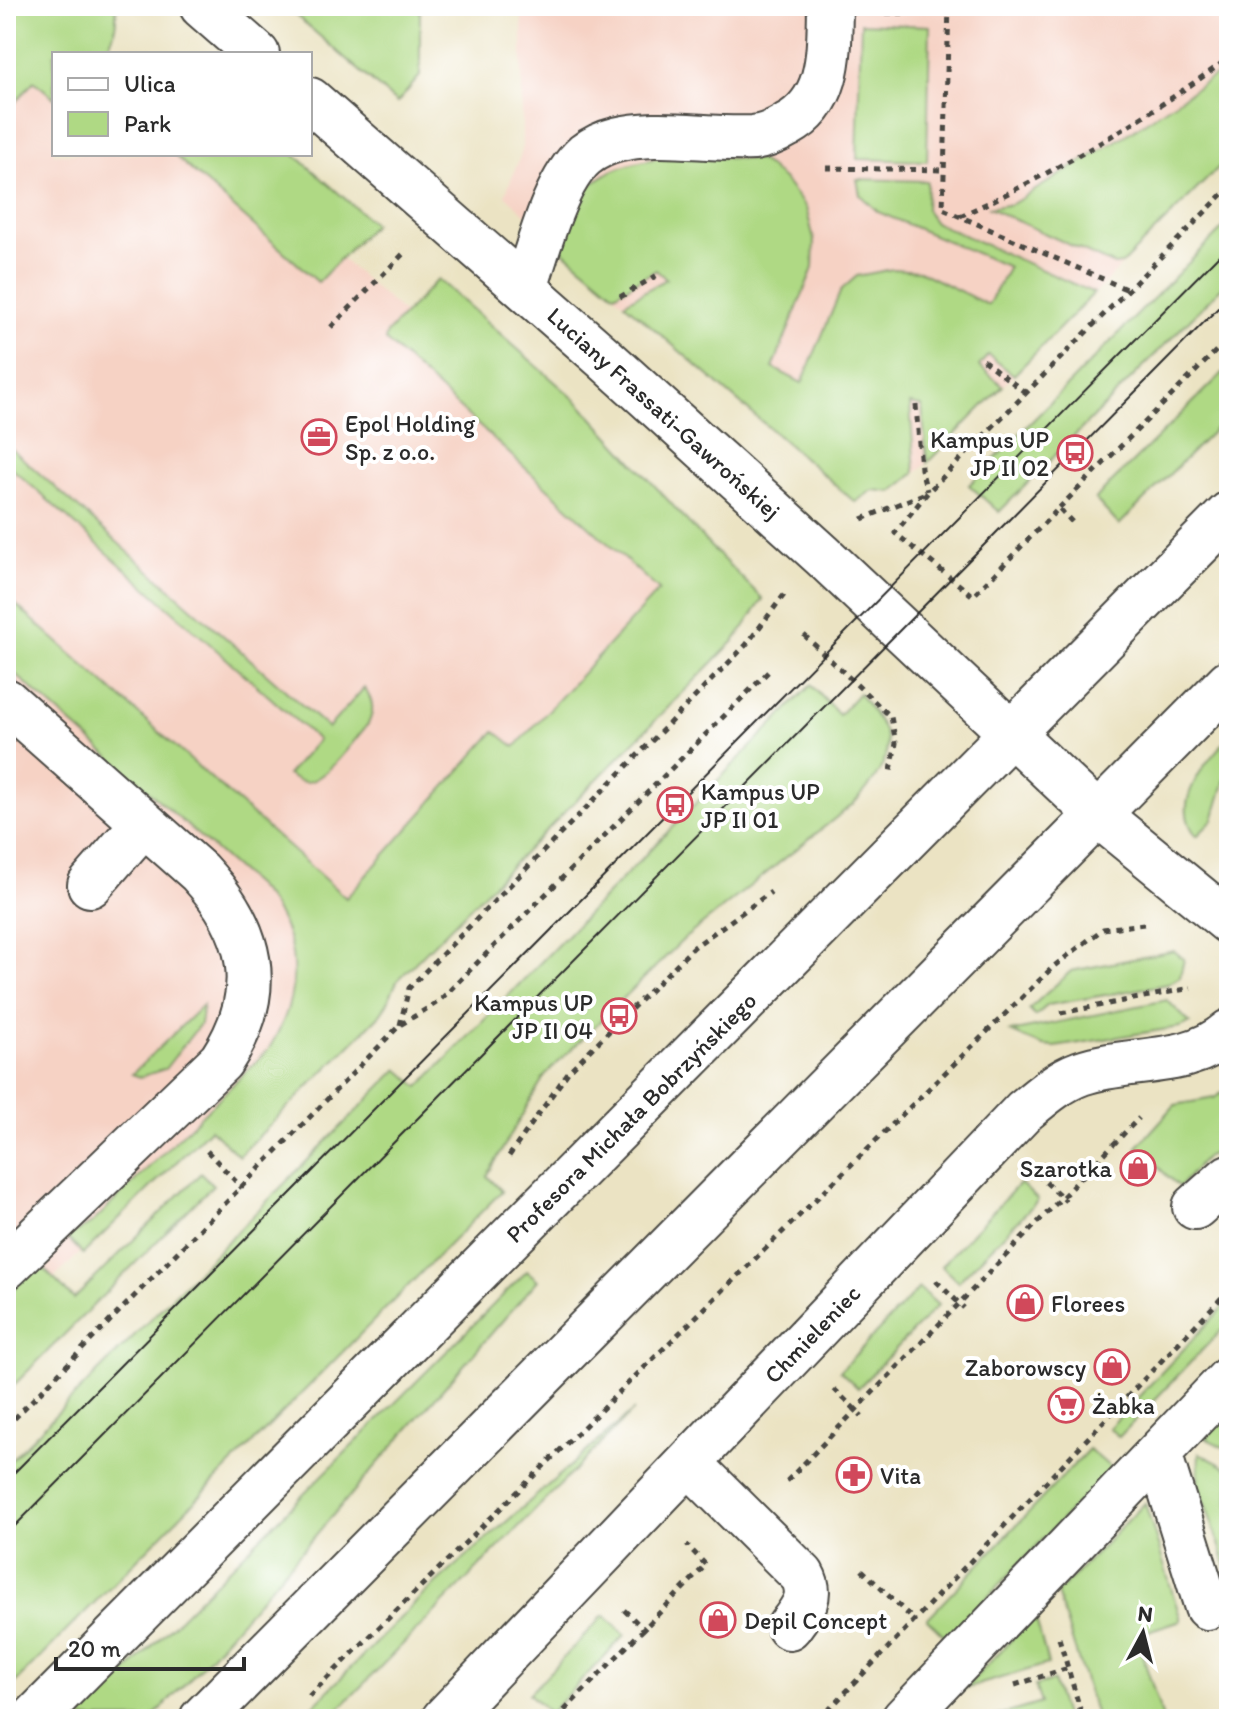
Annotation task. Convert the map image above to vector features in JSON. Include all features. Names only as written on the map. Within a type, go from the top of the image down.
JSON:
[{"type":"main road","points":[[202,6],[255,52]]},
{"type":"main road","points":[[525,288],[559,193],[585,156],[604,144],[626,137],[669,135],[754,138],[794,122],[810,107],[823,83],[829,61],[830,9]]},
{"type":"main road","name":"Luciany Frassati-Gawrońskiej","points":[[312,102],[822,555],[1011,732]]},
{"type":"main road","name":"Profesora Michała Bobrzyńskiego","points":[[33,1719],[1229,514]]},
{"type":"main road","points":[[202,1719],[1229,682]]},
{"type":"main road","points":[[6,701],[221,895],[241,933],[248,966],[244,1009],[237,1033],[221,1061],[6,1267]]},
{"type":"main road","points":[[1011,732],[1097,814],[1229,922]]},
{"type":"main road","points":[[90,885],[144,823]]},
{"type":"main road","name":"Chmieleniec","points":[[444,1719],[1024,1111],[1062,1082],[1083,1073],[1198,1051],[1229,1032]]},
{"type":"main road","points":[[1195,1207],[1229,1177]]},
{"type":"main road","points":[[904,1719],[1229,1379]]},
{"type":"main road","points":[[1159,1453],[1207,1607]]},
{"type":"main road","points":[[689,1463],[802,1575],[807,1584],[806,1600],[789,1627]]},
{"type":"path","points":[[949,6],[943,209],[1128,290]]},
{"type":"path","points":[[830,9],[949,14]]},
{"type":"path","points":[[959,216],[1029,185],[1088,151],[1229,58]]},
{"type":"path","points":[[818,168],[945,170]]},
{"type":"path","points":[[1229,188],[928,492],[895,533],[973,596],[1229,338]]},
{"type":"path","points":[[331,327],[413,245]]},
{"type":"path","points":[[609,304],[661,273]]},
{"type":"path","points":[[983,360],[1026,393]]},
{"type":"path","points":[[916,405],[921,469],[928,492]]},
{"type":"path","points":[[400,1025],[409,988],[746,645],[776,603],[822,555],[857,520],[928,492]]},
{"type":"path","points":[[1059,508],[1072,522]]},
{"type":"path","points":[[804,635],[891,717],[896,743],[886,787]]},
{"type":"path","points":[[6,1427],[400,1025],[438,1002],[769,671]]},
{"type":"path","points":[[1222,848],[1229,817]]},
{"type":"path","points":[[506,1161],[569,1071],[694,947],[782,884]]},
{"type":"path","points":[[308,1697],[1054,966],[1103,929],[1156,922]]},
{"type":"path","points":[[1061,1013],[1204,986]]},
{"type":"path","points":[[775,1476],[784,1484],[961,1306],[1143,1114]]},
{"type":"path","points":[[1034,1171],[1063,1199]]},
{"type":"path","points":[[931,1277],[961,1306]]},
{"type":"path","points":[[820,1719],[1229,1290]]},
{"type":"path","points":[[829,1384],[862,1416]]},
{"type":"path","points":[[556,1719],[646,1631],[706,1565],[680,1538]]},
{"type":"path","points":[[860,1568],[959,1661]]},
{"type":"path","points":[[1040,1575],[1083,1719]]},
{"type":"path","points":[[626,1612],[646,1631]]},
{"type":"shaded area","points":[[6,6],[56,6],[108,52],[52,52],[52,156],[225,156],[678,555],[689,659],[6,1325]]},
{"type":"shaded area","points":[[522,6],[1229,6],[1229,157],[921,469],[892,492],[873,490],[855,502],[561,249],[505,195],[522,151]]},
{"type":"green space","points":[[6,6],[116,6],[114,32],[103,52],[52,52],[52,96],[34,81],[6,113]]},
{"type":"green space","points":[[285,6],[420,6],[420,76],[397,103]]},
{"type":"green space","points":[[861,23],[930,26],[927,161],[857,159]]},
{"type":"green space","points":[[1229,66],[1229,157],[1122,264],[1114,265],[989,208],[1012,204],[1129,133]]},
{"type":"green space","points":[[677,155],[760,160],[784,180],[806,208],[814,239],[813,268],[773,368],[802,383],[841,290],[857,276],[893,269],[919,271],[988,305],[1009,267],[878,212],[860,195],[857,179],[927,181],[926,209],[934,222],[1094,293],[1014,375],[988,355],[979,366],[1003,386],[927,463],[922,406],[910,404],[915,473],[892,492],[873,490],[855,502],[624,303],[666,279],[656,270],[615,294],[561,249],[574,205],[597,180],[621,167]]},
{"type":"green space","points":[[175,156],[296,156],[374,224],[318,282]]},
{"type":"green space","points":[[1229,222],[1229,280],[999,512],[969,485]]},
{"type":"green space","points":[[438,279],[579,403],[709,545],[763,599],[735,640],[397,981],[378,1017],[239,1156],[210,1129],[83,1254],[66,1237],[91,1224],[268,1050],[288,1008],[293,966],[283,925],[257,887],[6,666],[6,596],[346,898],[495,731],[515,747],[659,590],[385,340],[387,333]]},
{"type":"green space","points":[[1229,367],[1229,415],[1119,525],[1095,499]]},
{"type":"green space","points":[[6,444],[328,728],[364,688],[372,705],[372,714],[368,724],[340,758],[314,780],[306,782],[287,775],[318,740],[6,463]]},
{"type":"green space","points":[[811,685],[839,715],[859,693],[882,726],[887,741],[884,761],[867,789],[853,804],[685,938],[545,1075],[487,1176],[502,1191],[6,1692],[6,1465],[398,1069],[419,1087]]},
{"type":"green space","points":[[1229,737],[1229,766],[1213,820],[1197,836],[1189,824],[1189,797],[1202,770]]},
{"type":"green space","points":[[1174,951],[1184,959],[1180,977],[1168,984],[1048,1005],[1035,1016],[1029,1009],[1071,971]]},
{"type":"green space","points":[[1167,1000],[1190,1023],[1055,1047],[1043,1046],[1010,1032]]},
{"type":"green space","points":[[203,1005],[200,1024],[165,1069],[140,1077],[132,1074]]},
{"type":"green space","points":[[1229,1088],[1229,1146],[1207,1156],[1179,1187],[1137,1147],[1175,1105],[1214,1098]]},
{"type":"green space","points":[[201,1173],[213,1185],[6,1393],[6,1296],[39,1264],[74,1299]]},
{"type":"green space","points":[[1020,1183],[1038,1200],[958,1282],[941,1266]]},
{"type":"green space","points":[[527,1271],[538,1280],[198,1670],[151,1719],[79,1719]]},
{"type":"green space","points":[[919,1288],[938,1305],[858,1388],[840,1371]]},
{"type":"green space","points":[[1229,1301],[1229,1322],[1119,1437],[1109,1428]]},
{"type":"green space","points":[[634,1410],[329,1719],[300,1719],[424,1594]]},
{"type":"green space","points":[[1229,1414],[1229,1450],[1205,1438]]},
{"type":"green space","points":[[1089,1449],[1111,1468],[948,1639],[927,1619]]},
{"type":"green space","points":[[1199,1453],[1229,1469],[1229,1573],[1198,1483]]},
{"type":"green space","points":[[1145,1503],[1181,1620],[1136,1635],[1163,1719],[1097,1719],[1057,1593]]},
{"type":"green space","points":[[604,1615],[625,1635],[550,1713],[529,1694]]},
{"type":"green space","points":[[1035,1615],[1048,1664],[964,1689]]},
{"type":"green space","points":[[1053,1681],[1065,1719],[987,1719],[1041,1703],[1035,1686]]},
{"type":"tram line","points":[[6,1481],[1229,245]]},
{"type":"tram line","points":[[6,1535],[1229,297]]},
{"type":"place","name":"Epol Holding Sp. z o.o.","points":[[319,437]]},
{"type":"place","name":"Kampus UP JP II 02","points":[[1075,453]]},
{"type":"place","name":"Kampus UP JP II 01","points":[[675,805]]},
{"type":"place","name":"Kampus UP JP II 04","points":[[619,1016]]},
{"type":"place","name":"Szarotka","points":[[1138,1168]]},
{"type":"place","name":"Florees","points":[[1025,1303]]},
{"type":"place","name":"Zaborowscy","points":[[1112,1367]]},
{"type":"place","name":"Żabka","points":[[1066,1405]]},
{"type":"place","name":"Vita","points":[[854,1475]]},
{"type":"place","name":"Depil Concept","points":[[718,1620]]}]
